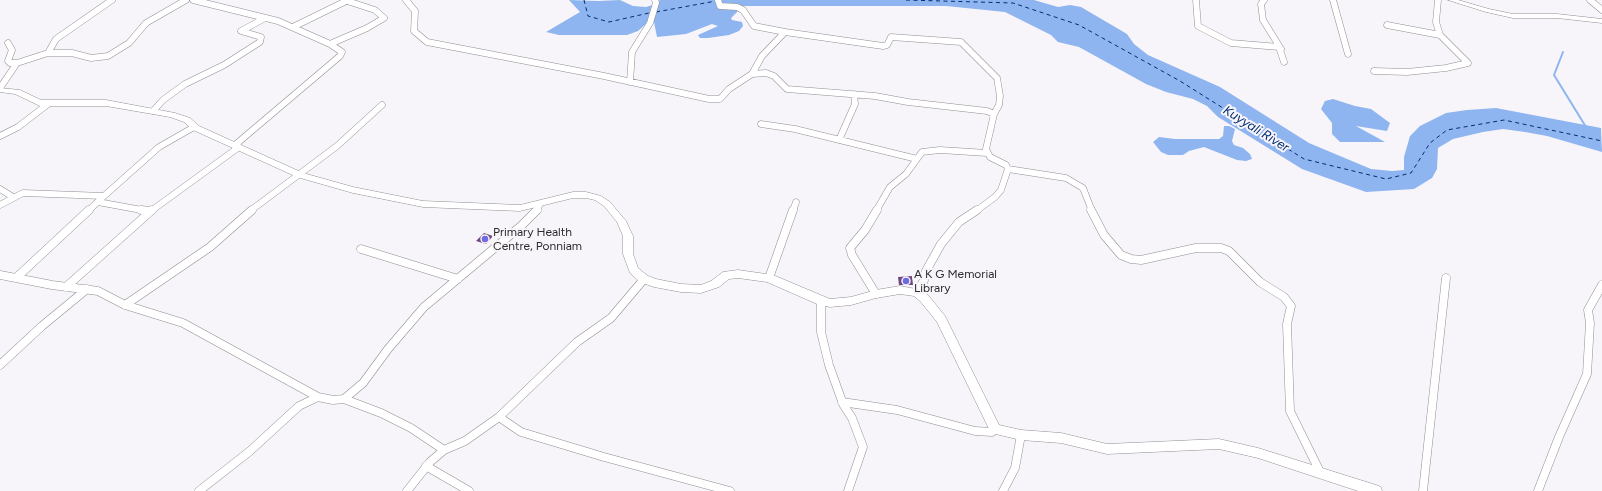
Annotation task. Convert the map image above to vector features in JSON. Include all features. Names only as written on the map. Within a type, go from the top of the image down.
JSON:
[{"type":"main road","points":[[0,89],[17,92],[48,104],[80,101],[106,103],[153,111],[187,120],[194,127],[300,175],[353,190],[423,204],[520,208],[573,195],[586,195],[598,198],[607,204],[621,221],[628,236],[628,254],[634,270],[644,279],[690,290],[701,289],[715,284],[727,275],[738,274],[769,278],[821,302],[830,303],[850,301],[876,294],[900,290],[917,293],[924,298],[941,319],[996,429],[1021,435],[1061,438],[1107,449],[1219,444],[1258,453],[1375,491]]},
{"type":"street","points":[[48,53],[56,39],[100,10],[112,0]]},
{"type":"street","points":[[8,43],[12,50],[8,61],[10,63],[17,63],[48,53],[72,53],[91,58],[108,56],[129,43],[146,23],[186,0]]},
{"type":"street","points":[[66,287],[150,211],[237,146],[340,56],[342,52],[330,44],[293,27],[265,18],[193,0]]},
{"type":"street","points":[[293,27],[348,0],[367,6],[375,10],[384,18],[330,44]]},
{"type":"street","points":[[406,0],[415,11],[414,32],[427,42],[715,100],[725,96],[729,89],[752,74],[762,56],[785,32]]},
{"type":"street","points":[[1196,0],[1198,26],[1204,30],[1231,43],[1279,47]]},
{"type":"street","points":[[1264,0],[1261,4],[1263,20],[1284,55]]},
{"type":"street","points":[[1334,0],[1348,54]]},
{"type":"street","points":[[1374,71],[1407,72],[1457,67],[1468,63],[1440,35],[1436,22],[1438,0]]},
{"type":"street","points":[[1451,0],[1488,11],[1513,16],[1557,16],[1602,20]]},
{"type":"street","points":[[1590,0],[1602,10]]},
{"type":"street","points":[[630,82],[632,52],[650,24],[655,2]]},
{"type":"street","points":[[719,3],[743,10],[754,26],[785,32],[883,46],[887,45],[891,37],[961,42],[991,70],[996,78],[1000,96],[999,105],[994,114],[986,149],[990,158],[1006,165],[1008,169],[1066,178],[1083,188],[1096,221],[1104,235],[1121,255],[1131,260],[1141,260],[1196,248],[1221,248],[1229,251],[1260,282],[1284,297],[1291,306],[1287,324],[1286,341],[1290,410],[1321,474]]},
{"type":"street","points":[[153,111],[163,100],[185,84],[224,65],[260,42],[261,37],[241,31],[265,18]]},
{"type":"street","points":[[1387,26],[1440,35]]},
{"type":"street","points":[[1279,47],[1284,62]]},
{"type":"street","points":[[0,89],[17,63]]},
{"type":"street","points":[[752,74],[766,73],[774,76],[787,89],[854,94],[986,111],[994,114]]},
{"type":"street","points":[[839,140],[855,104],[856,98],[854,94]]},
{"type":"street","points":[[0,136],[18,127],[48,104]]},
{"type":"street","points":[[125,305],[210,247],[252,210],[337,146],[382,105]]},
{"type":"street","points":[[761,124],[795,129],[826,138],[917,159]]},
{"type":"street","points":[[16,278],[67,229],[159,148],[194,127]]},
{"type":"street","points":[[876,294],[852,255],[850,248],[865,230],[890,187],[906,174],[922,152],[987,153]]},
{"type":"street","points":[[917,293],[924,280],[926,271],[941,244],[959,222],[995,197],[1000,190],[1008,169]]},
{"type":"street","points":[[0,189],[13,198]]},
{"type":"street","points":[[0,205],[23,193],[33,192],[104,196]]},
{"type":"street","points":[[98,202],[150,211]]},
{"type":"street","points":[[769,278],[796,202]]},
{"type":"street","points":[[344,399],[363,383],[388,349],[424,307],[521,226],[535,212],[540,204]]},
{"type":"street","points":[[361,249],[458,279]]},
{"type":"street","points":[[0,275],[66,287],[98,291],[125,305],[183,323],[318,397],[333,400],[344,399],[381,413],[405,425],[444,450]]},
{"type":"street","points":[[1423,491],[1446,278]]},
{"type":"street","points":[[408,491],[426,466],[444,450],[465,441],[499,417],[517,398],[577,342],[611,318],[644,279]]},
{"type":"street","points":[[1538,491],[1559,437],[1587,374],[1590,323],[1588,310],[1602,285]]},
{"type":"street","points":[[0,365],[42,326],[87,289]]},
{"type":"street","points":[[821,302],[821,332],[829,365],[842,402],[852,418],[863,447],[848,491]]},
{"type":"street","points":[[199,491],[250,451],[299,406],[318,397]]},
{"type":"street","points":[[842,402],[897,410],[932,421],[975,431],[992,432],[996,429]]},
{"type":"street","points":[[499,417],[521,432],[604,457],[730,491]]},
{"type":"street","points":[[1003,491],[1015,468],[1021,435]]},
{"type":"street","points":[[426,466],[469,491]]},
{"type":"water","points":[[569,0],[620,0],[633,6],[646,7],[656,4],[660,0],[716,0],[719,7],[734,8],[738,11],[731,18],[732,20],[742,22],[743,26],[739,31],[729,35],[708,38],[700,38],[698,35],[718,26],[712,24],[686,34],[657,37],[654,22],[647,23],[638,31],[627,35],[559,35],[546,32],[580,12]]},
{"type":"water","name":"Kuyyali River","points":[[720,0],[1034,0],[1058,7],[1070,5],[1081,7],[1127,34],[1134,44],[1148,55],[1220,87],[1309,143],[1371,169],[1392,171],[1404,170],[1404,157],[1410,136],[1420,126],[1446,113],[1467,110],[1496,108],[1601,128],[1602,152],[1547,136],[1525,132],[1503,129],[1483,132],[1453,139],[1438,148],[1437,169],[1432,178],[1414,189],[1366,192],[1302,169],[1218,117],[1207,106],[1193,99],[1166,92],[1146,84],[1079,47],[1058,42],[1051,35],[1005,12],[946,6],[724,6]]},
{"type":"water","points":[[1333,99],[1371,109],[1390,123],[1387,131],[1356,126],[1385,142],[1340,142],[1332,134],[1332,123],[1321,109],[1325,101]]},
{"type":"water","points":[[1224,126],[1229,126],[1235,129],[1232,141],[1234,145],[1243,148],[1250,154],[1252,159],[1246,161],[1237,160],[1204,147],[1189,151],[1183,155],[1168,155],[1161,152],[1153,142],[1159,137],[1175,139],[1219,139],[1223,136]]},
{"type":"building","name":"Primary Health Centre, Ponniam","points":[[484,233],[493,236],[486,244],[476,241]]},
{"type":"building","name":"A K G Memorial Library","points":[[912,276],[913,285],[899,285],[898,277]]},
{"type":"waterway","points":[[1563,52],[1554,75],[1586,127]]},
{"type":"ferry route","points":[[584,0],[588,16],[609,22],[649,13]]},
{"type":"ferry route","points":[[906,0],[1013,3],[1079,25],[1180,81],[1304,159],[1386,179],[1411,173],[1430,143],[1447,130],[1504,120],[1602,141]]},
{"type":"ferry route","points":[[656,12],[716,1]]},
{"type":"place","name":"Primary Health Centre, Ponniam","points":[[485,239]]},
{"type":"place","name":"A K G Memorial Library","points":[[906,281]]}]
